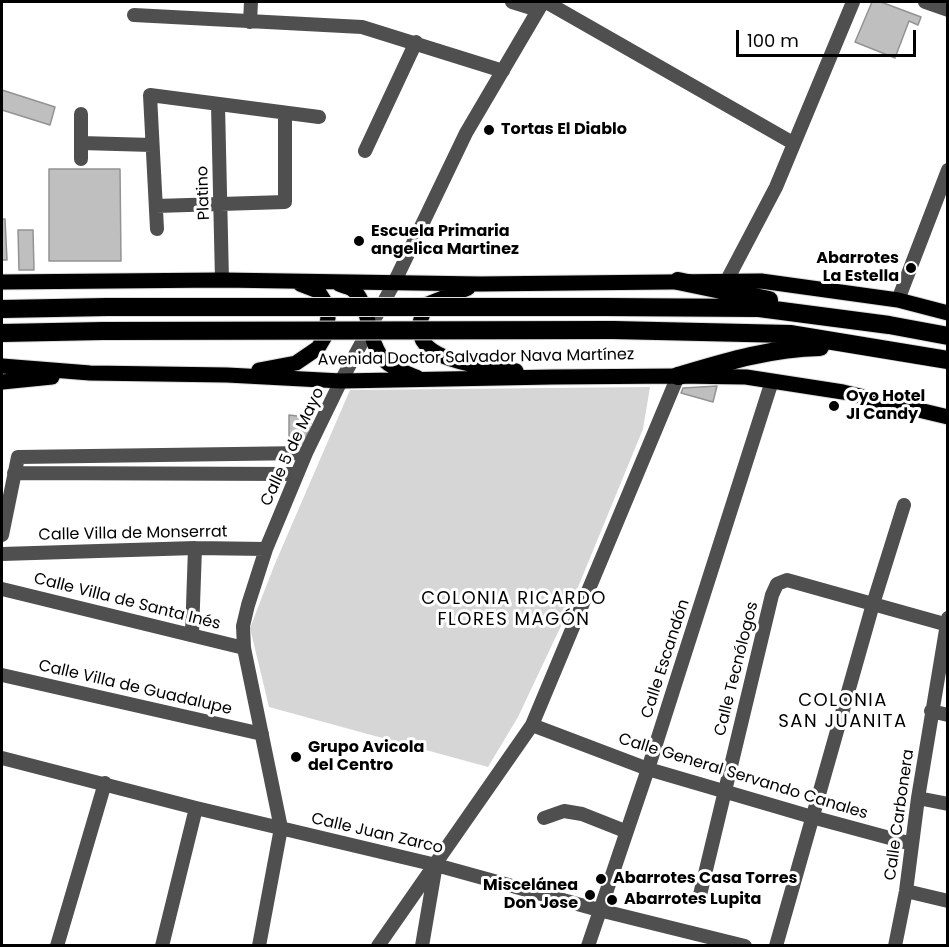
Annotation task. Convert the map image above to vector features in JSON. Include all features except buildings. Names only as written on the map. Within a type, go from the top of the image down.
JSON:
[{"type":"highway","points":[[678,281],[948,336]]},
{"type":"highway","points":[[2,307],[50,309],[107,307],[759,308],[889,325]]},
{"type":"highway","name":"Avenida Doctor Salvador Nava Martínez","points":[[2,333],[613,330],[790,334],[948,360]]},
{"type":"highway","points":[[2,339],[40,333]]},
{"type":"highway","points":[[678,375],[746,355],[802,348],[875,347]]},
{"type":"main road","points":[[2,282],[222,280],[480,284],[761,281],[898,300],[948,313]]},
{"type":"main road","points":[[227,375],[296,363],[318,348],[324,338],[328,318],[325,302],[318,291],[296,283],[278,281]]},
{"type":"main road","points":[[332,282],[352,289],[358,296],[378,352],[384,360],[391,366],[424,380]]},
{"type":"main road","points":[[480,284],[428,303],[422,313],[419,327],[425,342],[445,358],[552,377]]},
{"type":"main road","name":"Avenida Doctor Salvador Nava Martínez","points":[[2,366],[90,373],[227,375],[341,381],[678,375],[746,377],[843,392],[948,417]]},
{"type":"main road","points":[[2,382],[90,373]]},
{"type":"street","points":[[250,22],[251,2]]},
{"type":"street","points":[[512,2],[543,4],[793,143]]},
{"type":"street","points":[[726,282],[776,187],[853,2]]},
{"type":"street","points":[[925,2],[948,10]]},
{"type":"street","name":"Calle 5 de Mayo","points":[[259,945],[281,828],[244,648],[243,626],[248,605],[266,549],[297,474],[341,381],[394,283],[466,133],[543,4]]},
{"type":"street","points":[[134,15],[362,27],[416,42],[502,71]]},
{"type":"street","points":[[365,151],[416,42]]},
{"type":"street","points":[[157,229],[150,95],[319,117]]},
{"type":"street","name":"Platino","points":[[218,105],[222,280]]},
{"type":"street","points":[[156,206],[285,202],[285,113]]},
{"type":"street","points":[[81,114],[81,159]]},
{"type":"street","points":[[81,143],[152,145]]},
{"type":"street","points":[[898,300],[944,190],[948,170]]},
{"type":"street","points":[[378,945],[532,725],[678,375]]},
{"type":"street","name":"Calle Escandón","points":[[588,945],[648,769],[772,381]]},
{"type":"street","points":[[2,535],[18,457],[306,453]]},
{"type":"street","points":[[155,456],[155,474]]},
{"type":"street","points":[[14,473],[297,474]]},
{"type":"street","points":[[776,945],[873,604],[904,506]]},
{"type":"street","points":[[192,633],[195,548]]},
{"type":"street","name":"Calle Villa de Monserrat","points":[[2,554],[195,548],[266,549]]},
{"type":"street","name":"Calle Tecnólogos","points":[[699,899],[772,595],[777,584],[787,580],[947,622]]},
{"type":"street","name":"Calle Villa de Santa Inés","points":[[2,589],[192,633],[244,648]]},
{"type":"street","name":"Calle Carbonera","points":[[895,945],[906,891],[931,711],[947,622]]},
{"type":"street","name":"Calle Villa de Guadalupe","points":[[2,675],[262,734]]},
{"type":"street","points":[[931,711],[948,715]]},
{"type":"street","name":"Calle General Servando Canales","points":[[532,725],[648,769],[912,844]]},
{"type":"street","name":"Calle Juan Zarco","points":[[2,758],[196,808],[436,865],[599,910],[745,945]]},
{"type":"street","points":[[57,945],[105,783]]},
{"type":"street","points":[[918,798],[948,804]]},
{"type":"street","points":[[162,945],[196,808]]},
{"type":"street","points":[[544,818],[564,811],[582,814],[626,831]]},
{"type":"street","points":[[422,945],[436,865]]},
{"type":"street","points":[[906,891],[948,901]]},
{"type":"street","points":[[682,945],[687,931]]},
{"type":"shaded area","points":[[650,387],[643,429],[569,609],[518,717],[488,767],[269,707],[250,628],[274,566],[350,390]]},
{"type":"place","name":"Tortas El Diablo","points":[[489,130]]},
{"type":"place","name":"Escuela Primaria angelica Martinez","points":[[359,241]]},
{"type":"place","name":"Abarrotes La Estella","points":[[911,268]]},
{"type":"place","name":"Oyo Hotel JI Candy","points":[[834,406]]},
{"type":"place","name":"Grupo Avicola del Centro","points":[[296,757]]},
{"type":"place","name":"Abarrotes Casa Torres","points":[[601,879]]},
{"type":"place","name":"Miscelánea Don Jose","points":[[590,895]]},
{"type":"place","name":"Abarrotes Lupita","points":[[612,900]]},
{"type":"district","name":"COLONIA RICARDO FLORES MAGÓN","points":[[514,609]]},
{"type":"district","name":"COLONIA SAN JUANITA","points":[[843,711]]}]
